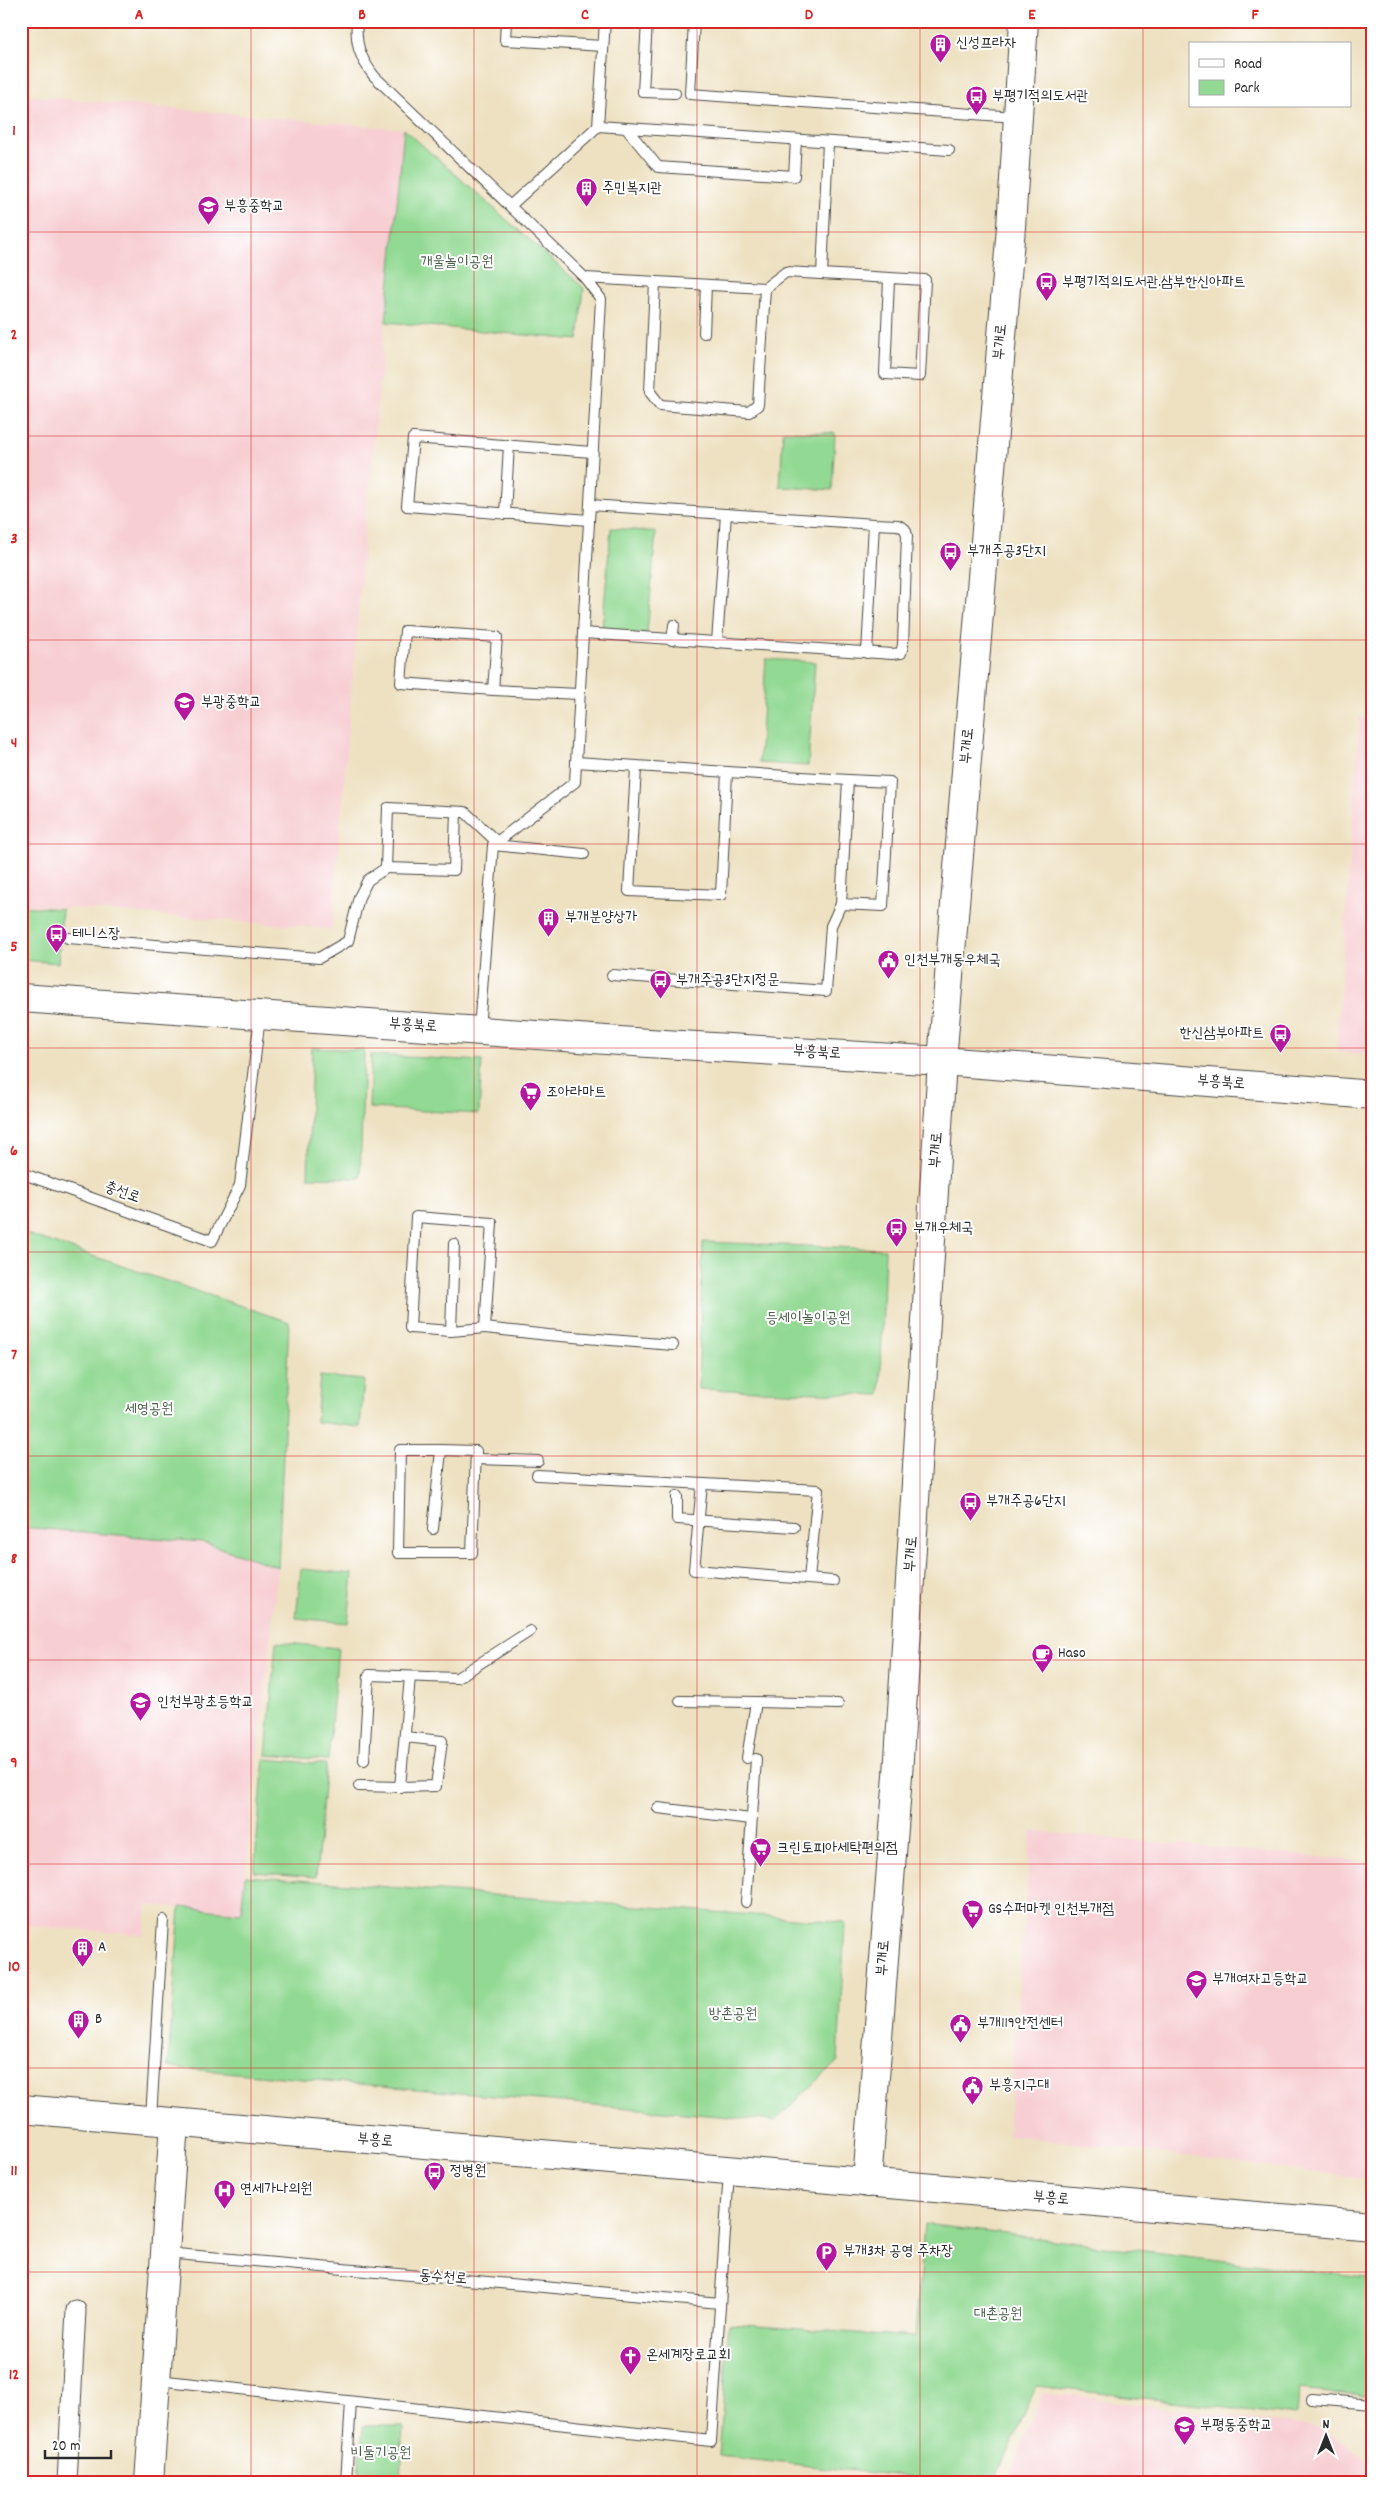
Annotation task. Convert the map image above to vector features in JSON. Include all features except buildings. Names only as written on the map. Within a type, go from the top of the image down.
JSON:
[{"type":"street","name":"부개로","points":[[867,2183],[898,1775],[942,1061],[1018,117],[1024,21]]},
{"type":"street","name":"부흥북로","points":[[21,998],[942,1061],[1373,1095]]},
{"type":"street","name":"부흥로","points":[[21,2109],[162,2123],[1373,2226]]},
{"type":"street","points":[[149,2482],[165,2253],[162,2123]]},
{"type":"street","points":[[67,2482],[76,2310]]},
{"type":"lane","points":[[357,21],[358,52],[374,76],[585,278],[601,299],[575,782],[495,844],[479,1030]]},
{"type":"lane","points":[[506,21],[505,40],[603,46]]},
{"type":"lane","points":[[510,205],[598,126],[605,21]]},
{"type":"lane","points":[[647,21],[643,92],[675,93]]},
{"type":"lane","points":[[694,21],[690,94],[1018,117]]},
{"type":"lane","points":[[598,126],[949,150]]},
{"type":"lane","points":[[626,128],[658,167],[794,176],[796,140]]},
{"type":"lane","points":[[822,274],[828,142]]},
{"type":"lane","points":[[585,278],[765,288],[786,272],[925,280],[920,376],[885,374],[889,279]]},
{"type":"lane","points":[[655,282],[650,392],[660,405],[749,412],[758,405],[765,288]]},
{"type":"lane","points":[[704,332],[706,285]]},
{"type":"lane","points":[[589,520],[407,506],[413,438],[592,452]]},
{"type":"lane","points":[[505,514],[509,445]]},
{"type":"lane","points":[[583,633],[868,653],[900,653],[903,645],[907,535],[905,529],[898,525],[590,505]]},
{"type":"lane","points":[[717,643],[726,514]]},
{"type":"lane","points":[[868,653],[874,524]]},
{"type":"lane","points":[[672,640],[674,625]]},
{"type":"lane","points":[[493,690],[497,637],[405,631],[401,683],[493,690],[579,694]]},
{"type":"lane","points":[[576,762],[636,768],[890,782],[883,906],[842,904]]},
{"type":"lane","points":[[636,768],[629,891],[721,895],[727,773]]},
{"type":"lane","points":[[612,975],[826,991],[831,926],[842,904],[848,780]]},
{"type":"lane","points":[[386,868],[388,808],[465,812],[495,844],[584,854]]},
{"type":"lane","points":[[68,938],[319,958],[348,942],[359,897],[363,889],[368,880],[386,868],[454,870],[456,812]]},
{"type":"lane","name":"충선로","points":[[21,1173],[212,1241],[240,1185],[261,1015]]},
{"type":"lane","points":[[485,1328],[492,1223],[416,1217],[410,1328],[452,1331],[485,1328],[673,1345]]},
{"type":"lane","points":[[452,1331],[454,1244]]},
{"type":"lane","points":[[400,1450],[441,1450],[476,1451],[472,1553],[398,1553],[400,1450]]},
{"type":"lane","points":[[433,1529],[441,1450]]},
{"type":"lane","points":[[476,1459],[538,1461]]},
{"type":"lane","points":[[537,1475],[818,1490],[809,1579]]},
{"type":"lane","points":[[702,1484],[694,1570],[833,1581]]},
{"type":"lane","points":[[677,1496],[677,1519],[794,1527]]},
{"type":"lane","points":[[364,1760],[369,1675],[457,1678],[530,1630]]},
{"type":"lane","points":[[400,1787],[410,1677]]},
{"type":"lane","points":[[680,1701],[838,1704]]},
{"type":"lane","points":[[746,1902],[756,1702]]},
{"type":"lane","points":[[359,1786],[436,1786],[442,1741],[405,1737]]},
{"type":"lane","points":[[658,1808],[751,1819]]},
{"type":"lane","points":[[162,2123],[163,1920]]},
{"type":"lane","points":[[156,2380],[711,2441],[729,2171]]},
{"type":"lane","name":"동수천로","points":[[165,2253],[720,2303]]},
{"type":"lane","points":[[1312,2399],[1373,2404]]},
{"type":"lane","points":[[346,2482],[351,2402]]},
{"type":"shaded area","points":[[21,95],[404,129],[364,541],[332,929],[21,904]]},
{"type":"shaded area","points":[[1360,718],[1373,719],[1373,1054],[1336,1052]]},
{"type":"shaded area","name":"인천부광초등학교","points":[[21,1527],[202,1542],[278,1567],[241,1913],[147,1905],[144,1935],[21,1925]]},
{"type":"shaded area","name":"부개여자고등학교","points":[[1031,1831],[1373,1862],[1373,2179],[1008,2135]]},
{"type":"shaded area","name":"부평동중학교","points":[[1043,2392],[1320,2427],[1373,2463],[1373,2482],[1007,2482]]},
{"type":"green space","name":"개울놀이공원","points":[[404,129],[584,288],[578,340],[386,322]]},
{"type":"green space","points":[[783,431],[835,433],[832,490],[780,487]]},
{"type":"green space","points":[[611,528],[656,532],[647,634],[602,630]]},
{"type":"green space","points":[[766,659],[815,662],[808,766],[759,763]]},
{"type":"green space","points":[[21,906],[62,909],[58,963],[21,960]]},
{"type":"green space","points":[[312,1048],[364,1050],[360,1178],[308,1177]]},
{"type":"green space","points":[[371,1055],[482,1061],[479,1114],[369,1108]]},
{"type":"green space","name":"세영공원","points":[[21,1232],[289,1322],[278,1567],[202,1542],[21,1527]]},
{"type":"green space","name":"등세이놀이공원","points":[[703,1242],[885,1249],[880,1395],[698,1389]]},
{"type":"green space","points":[[320,1376],[364,1380],[360,1427],[316,1422]]},
{"type":"green space","points":[[301,1569],[353,1574],[348,1623],[296,1618]]},
{"type":"green space","points":[[276,1642],[338,1648],[328,1760],[266,1755]]},
{"type":"green space","points":[[264,1759],[326,1764],[316,1877],[254,1872]]},
{"type":"green space","name":"방촌공원","points":[[245,1876],[845,1922],[838,2061],[775,2121],[168,2067],[180,1907],[241,1913]]},
{"type":"green space","name":"대촌공원","points":[[924,2224],[1373,2279],[1373,2396],[1299,2389],[1297,2415],[1037,2386],[994,2482],[955,2482],[719,2456],[729,2324],[915,2337]]},
{"type":"green space","name":"비둘기공원","points":[[363,2426],[403,2426],[400,2482],[359,2482]]},
{"type":"place","name":"신성프라자","points":[[940,63]]},
{"type":"place","name":"부평기적의도서관","points":[[976,116]]},
{"type":"place","name":"주민복지관","points":[[586,208]]},
{"type":"place","name":"부흥중학교","points":[[208,226]]},
{"type":"place","name":"부평기적의도서관.삼부한신아파트","points":[[1046,302]]},
{"type":"place","name":"부개주공3단지","points":[[951,571]]},
{"type":"place","name":"부광중학교","points":[[185,722]]},
{"type":"place","name":"부개분양상가","points":[[549,937]]},
{"type":"place","name":"테니스장","points":[[56,954]]},
{"type":"place","name":"인천부개동우체국","points":[[888,980]]},
{"type":"place","name":"부개주공3단지정문","points":[[660,1000]]},
{"type":"place","name":"한신삼부아파트","points":[[1280,1053]]},
{"type":"place","name":"조아라마트","points":[[530,1112]]},
{"type":"place","name":"부개우체국","points":[[897,1248]]},
{"type":"place","name":"부개주공6단지","points":[[970,1521]]},
{"type":"place","name":"Haso","points":[[1042,1673]]},
{"type":"place","name":"인천부광초등학교","points":[[141,1722]]},
{"type":"place","name":"크린토피아세탁편의점","points":[[761,1868]]},
{"type":"place","name":"GS수퍼마켓 인천부개점","points":[[972,1929]]},
{"type":"place","name":"A","points":[[82,1967]]},
{"type":"place","name":"부개여자고등학교","points":[[1196,1999]]},
{"type":"place","name":"B","points":[[79,2039]]},
{"type":"place","name":"부개119안전센터","points":[[961,2043]]},
{"type":"place","name":"부흥지구대","points":[[973,2105]]},
{"type":"place","name":"정병원","points":[[434,2191]]},
{"type":"place","name":"연세가나의원","points":[[224,2209]]},
{"type":"place","name":"부개3차 공영 주차장","points":[[827,2271]]},
{"type":"place","name":"온세계장로교회","points":[[630,2375]]},
{"type":"place","name":"부평동중학교","points":[[1184,2445]]}]
